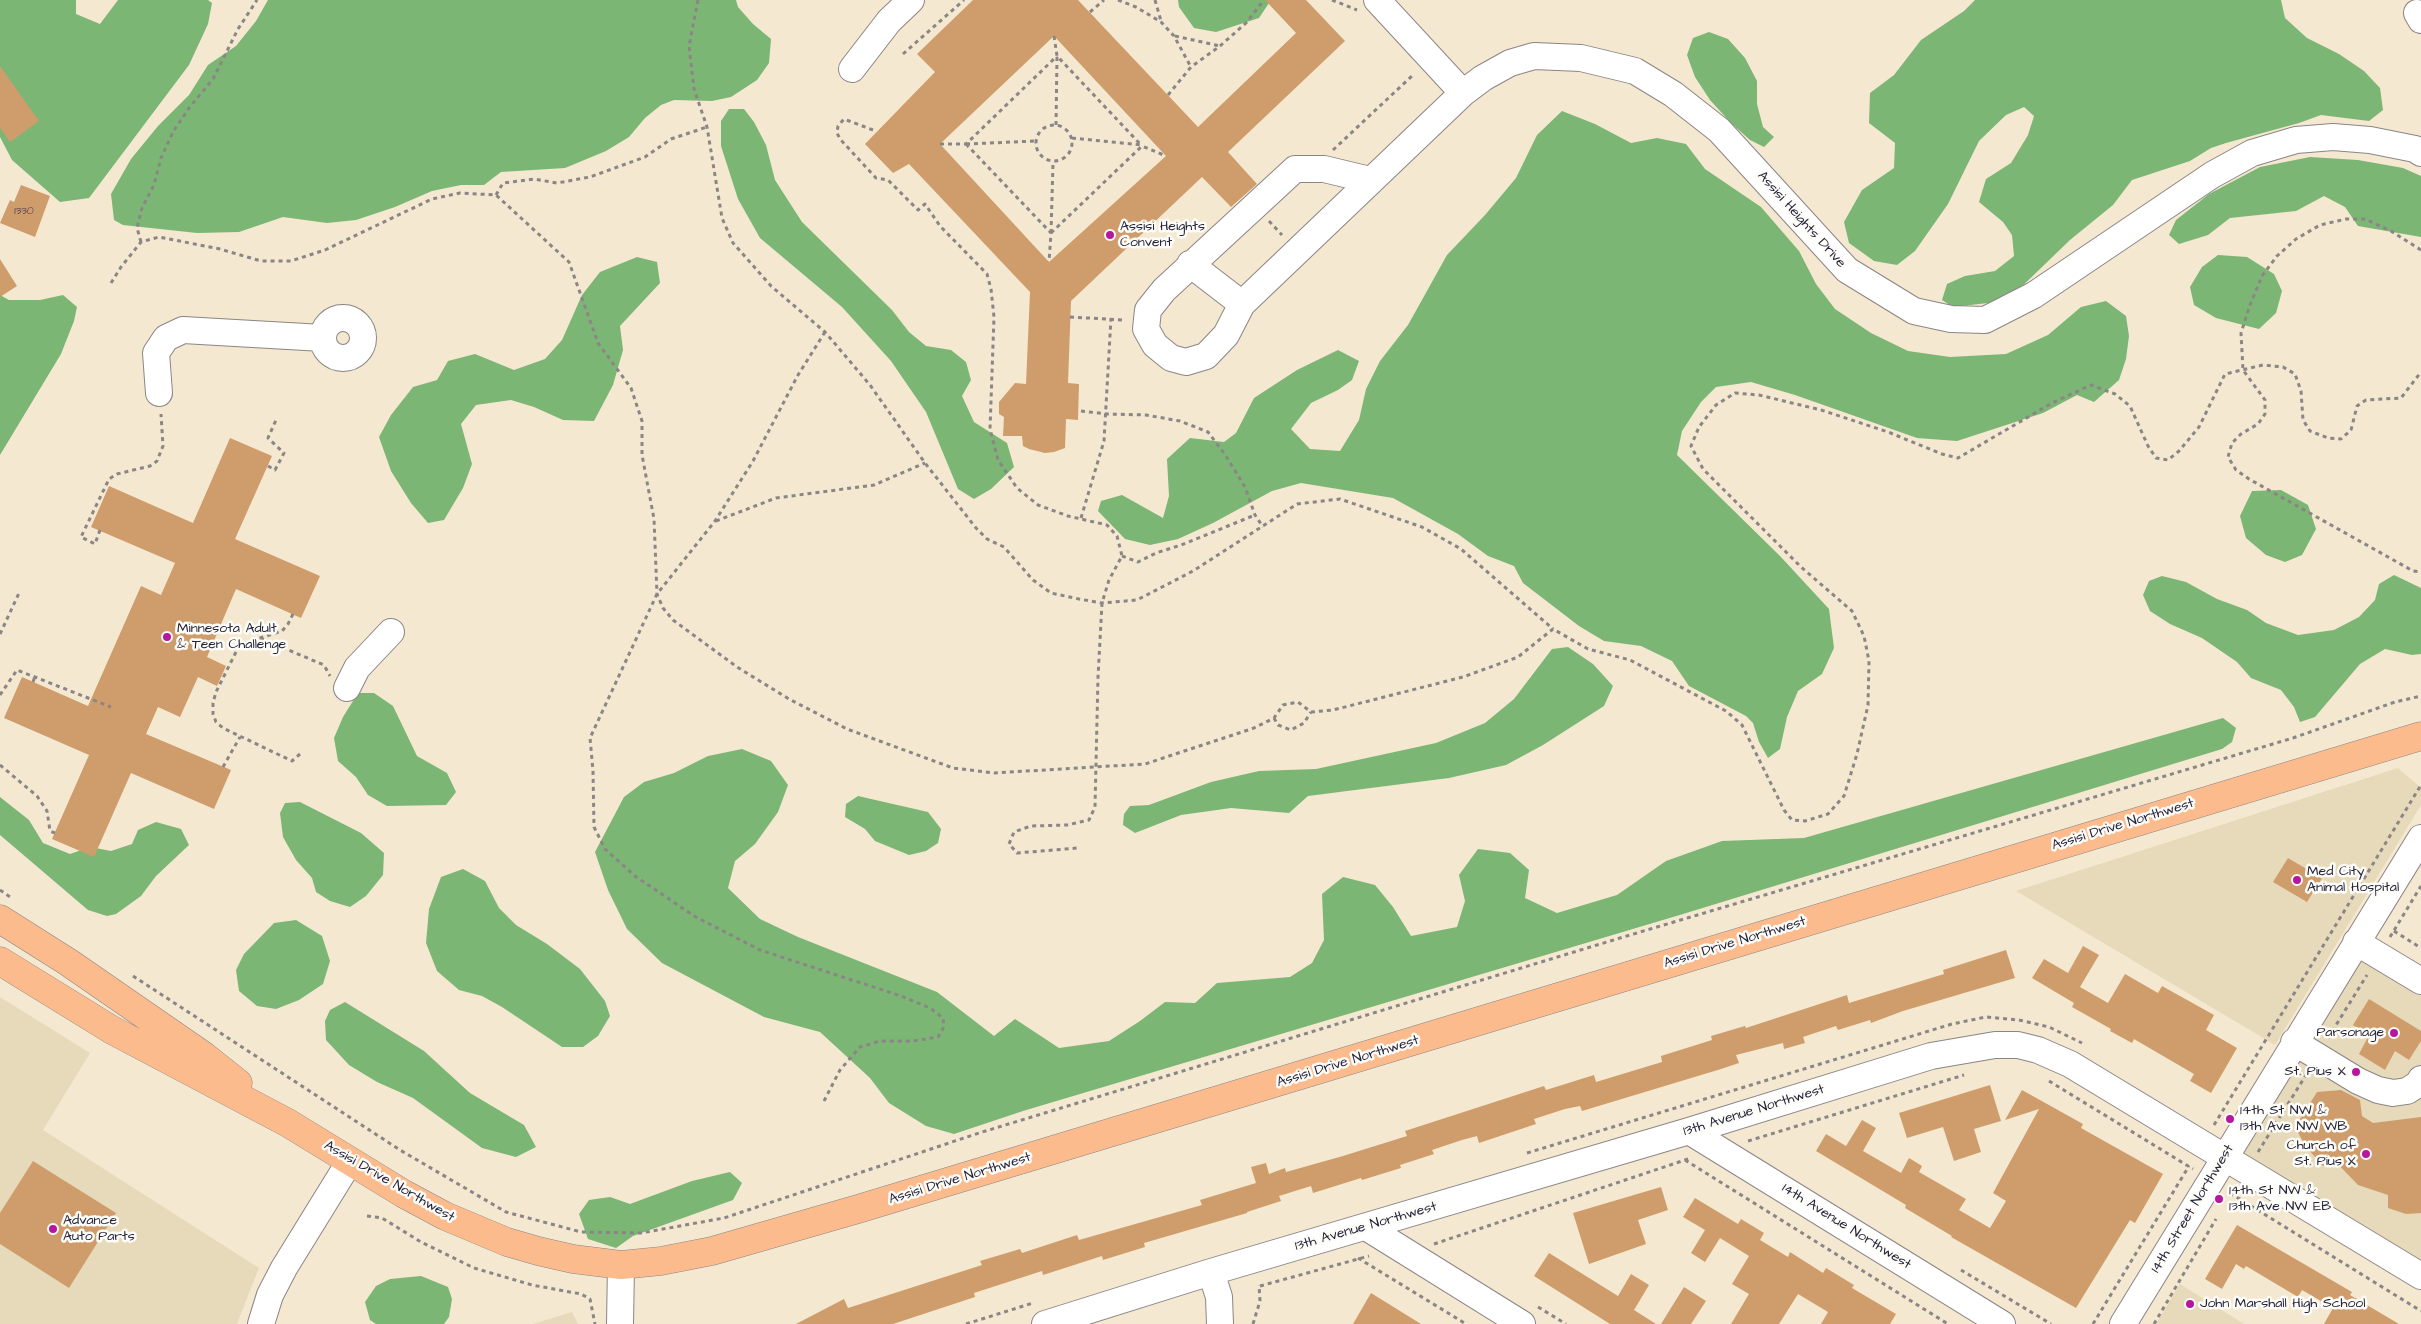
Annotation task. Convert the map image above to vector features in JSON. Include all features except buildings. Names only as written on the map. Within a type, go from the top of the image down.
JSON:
[{"type":"main road","name":"Assisi Drive Northwest","points":[[0,961],[112,1030],[288,1123],[445,1216],[500,1239],[573,1259],[622,1265],[661,1261],[712,1251],[858,1209],[2421,736]]},
{"type":"main road","name":"Assisi Drive Northwest","points":[[8,910],[68,962],[204,1056],[288,1123]]},
{"type":"street","points":[[852,69],[889,21],[911,0]]},
{"type":"street","points":[[1368,5],[1463,93]]},
{"type":"street","name":"Assisi Heights Drive","points":[[1242,304],[1463,93],[1510,64],[1534,56],[1581,58],[1635,71],[1673,94],[1719,130],[1847,270],[1914,311],[1951,319],[1985,320],[2034,295],[2212,174],[2252,153],[2296,140],[2333,137],[2370,140],[2415,149],[2421,152]]},
{"type":"street","points":[[1190,264],[1242,304],[1226,335],[1206,356],[1186,362],[1171,358],[1156,345],[1146,329],[1148,310],[1164,290],[1190,264],[1295,169],[1324,169],[1370,180]]},
{"type":"street","points":[[159,393],[156,353],[166,338],[184,330],[323,338]]},
{"type":"street","points":[[340,684],[391,632]]},
{"type":"street","name":"14th Street Northwest","points":[[2127,1323],[2224,1157],[2421,838]]},
{"type":"street","points":[[2356,942],[2421,981]]},
{"type":"street","points":[[2294,1042],[2358,1081],[2378,1090],[2393,1093],[2406,1091],[2418,1084],[2421,1079]]},
{"type":"street","name":"13th Avenue Northwest","points":[[1046,1324],[1210,1272],[1689,1131],[1931,1056],[1995,1044],[2018,1045],[2038,1050],[2070,1064],[2421,1276]]},
{"type":"street","name":"14th Avenue Northwest","points":[[1689,1131],[2002,1324]]},
{"type":"street","points":[[261,1324],[270,1296],[284,1268],[350,1161]]},
{"type":"street","points":[[1366,1227],[1522,1324]]},
{"type":"street","points":[[620,1324],[622,1265]]},
{"type":"street","points":[[1210,1272],[1219,1297],[1220,1324]]},
{"type":"path","points":[[142,242],[137,228],[142,208],[154,185],[161,158],[173,132],[189,108],[213,79],[234,37],[257,0]]},
{"type":"path","points":[[698,0],[689,46],[694,89],[707,127],[720,210],[733,243],[771,286],[825,332],[870,385],[925,463],[976,528],[987,539],[1004,548],[1033,580],[1051,593],[1102,603],[1137,600],[1193,571],[1297,504],[1340,499],[1384,512],[1422,526],[1461,549],[1553,629],[1588,649],[1630,660],[1726,711],[1742,725],[1769,784],[1792,820],[1805,821],[1828,814],[1844,796],[1857,754],[1868,705],[1869,661],[1864,636],[1852,611],[1801,567],[1703,469],[1691,446],[1699,427],[1716,406],[1735,393],[1759,394],[1821,410],[1888,432],[1942,454],[1958,458],[2052,403],[2091,385],[2115,394],[2130,406],[2148,446],[2156,458],[2168,460],[2179,451],[2199,427],[2225,374],[2263,365],[2283,367],[2295,374],[2301,391],[2303,420],[2310,430],[2328,438],[2341,439],[2352,430],[2357,406],[2366,400],[2401,398],[2421,372]]},
{"type":"path","points":[[903,54],[964,0]]},
{"type":"path","points":[[1090,12],[1104,0]]},
{"type":"path","points":[[1118,0],[1136,7],[1161,22],[1174,36],[1191,67]]},
{"type":"path","points":[[1156,0],[1161,22]]},
{"type":"path","points":[[1168,95],[1191,67],[1220,46],[1246,23],[1264,0]]},
{"type":"path","points":[[1332,0],[1368,5]]},
{"type":"path","points":[[1054,36],[1057,56],[1056,125]]},
{"type":"path","points":[[1174,36],[1202,44],[1220,46]]},
{"type":"path","points":[[966,144],[1057,56]]},
{"type":"path","points":[[1057,56],[1142,146]]},
{"type":"path","points":[[1332,151],[1420,69]]},
{"type":"path","points":[[873,130],[844,119],[838,126],[836,133],[876,178],[888,180],[918,210],[925,204],[940,226],[987,274],[992,289],[994,317],[990,429],[998,460],[1016,488],[1038,505],[1068,516],[1107,525],[1117,536],[1122,556],[1109,580],[1102,603],[1095,807],[1089,820],[1067,825],[1031,826],[1014,832],[1009,844],[1018,853],[1078,848]]},
{"type":"path","points":[[1056,125],[1068,130],[1072,138],[1072,145],[1068,155],[1053,163],[1040,154],[1036,141],[1043,128],[1056,125]]},
{"type":"path","points":[[496,195],[503,183],[534,179],[557,183],[590,177],[644,157],[671,139],[707,127]]},
{"type":"path","points":[[1072,138],[1142,146],[1166,156]]},
{"type":"path","points":[[940,144],[1036,141]]},
{"type":"path","points":[[966,144],[1051,233]]},
{"type":"path","points":[[1051,233],[1142,146]]},
{"type":"path","points":[[1049,262],[1053,163]]},
{"type":"path","points":[[111,283],[121,267],[142,242],[159,237],[220,249],[261,261],[292,261],[325,250],[432,200],[460,193],[496,195],[569,262],[598,344],[631,388],[642,421],[642,454],[654,518],[657,594],[663,608],[673,620],[737,668],[790,699],[847,729],[953,768],[994,773],[1145,764],[1254,728],[1274,718],[1283,705],[1298,702],[1311,712],[1333,710],[1463,677],[1518,657],[1553,629]]},
{"type":"path","points":[[1254,206],[1297,250]]},
{"type":"path","points":[[2421,250],[2391,230],[2365,219],[2346,219],[2320,225],[2296,239],[2277,256],[2262,276],[2250,304],[2241,333],[2243,370],[2265,400],[2265,414],[2258,424],[2241,434],[2232,443],[2228,457],[2236,470],[2413,571],[2421,572]]},
{"type":"path","points":[[1070,317],[1126,320]]},
{"type":"path","points":[[1081,518],[1104,441],[1111,318]]},
{"type":"path","points":[[824,1101],[840,1070],[860,1047],[880,1041],[914,1041],[938,1037],[944,1027],[943,1018],[930,1008],[901,996],[760,950],[694,916],[635,876],[605,849],[594,827],[593,771],[590,738],[657,594],[681,561],[715,521],[753,461],[798,375],[825,332]]},
{"type":"path","points":[[100,530],[95,544],[81,536],[109,479],[116,474],[150,466],[161,453],[164,437],[159,393]]},
{"type":"path","points":[[1082,411],[1146,415],[1180,421],[1208,432],[1226,456],[1245,487],[1263,527]]},
{"type":"path","points":[[268,466],[276,470],[284,453],[268,438],[276,420]]},
{"type":"path","points":[[715,521],[776,498],[874,485],[925,463]]},
{"type":"path","points":[[1122,556],[1138,562],[1156,553],[1182,545],[1256,515]]},
{"type":"path","points":[[0,634],[20,591]]},
{"type":"path","points":[[293,614],[282,631],[248,642],[237,650],[213,703],[213,714],[216,722],[223,728],[240,737],[292,760],[300,754]]},
{"type":"path","points":[[260,638],[324,665],[340,684]]},
{"type":"path","points":[[0,695],[17,670],[111,707]]},
{"type":"path","points":[[33,682],[35,676]]},
{"type":"path","points":[[124,971],[400,1150],[506,1212],[581,1232],[641,1233],[724,1218],[979,1132],[2293,738],[2395,702],[2421,696]]},
{"type":"path","points":[[1274,718],[1278,725],[1291,730],[1304,723],[1311,712]]},
{"type":"path","points":[[223,767],[240,737]]},
{"type":"path","points":[[0,765],[37,796],[47,811],[50,830],[55,834]]},
{"type":"path","points":[[2215,1123],[2421,785]]},
{"type":"path","points":[[2421,886],[2394,931],[2421,948]]},
{"type":"path","points":[[0,890],[8,910]]},
{"type":"path","points":[[1747,1141],[1968,1074]]},
{"type":"path","points":[[2044,1079],[2189,1166],[2093,1324]]},
{"type":"path","points":[[1435,1244],[1685,1160],[1948,1324]]},
{"type":"path","points":[[2226,1202],[2231,1194],[2421,1310]]},
{"type":"path","points":[[2154,1324],[2221,1210]]},
{"type":"path","points":[[367,1216],[382,1218],[421,1242],[474,1268],[532,1285],[581,1294],[590,1299],[595,1324]]},
{"type":"path","points":[[1253,1324],[1260,1301],[1260,1286],[1358,1258],[1466,1324]]},
{"type":"shaded area","points":[[2398,768],[2421,788],[2421,805],[2275,1045],[2016,891]]},
{"type":"shaded area","name":"St. Pius X","points":[[2365,953],[2421,987],[2421,1267],[2239,1156]]},
{"type":"shaded area","points":[[0,997],[90,1053],[43,1130],[259,1268],[237,1324],[0,1324]]},
{"type":"shaded area","name":"John Marshall High School","points":[[2180,1284],[2244,1324],[2156,1324]]},
{"type":"shaded area","points":[[572,1312],[578,1324],[533,1324]]},
{"type":"green space","points":[[0,0],[76,0],[76,14],[100,24],[118,0],[208,0],[212,3],[208,24],[189,65],[89,198],[60,202],[12,160],[0,137]]},
{"type":"green space","points":[[268,0],[736,0],[738,7],[753,24],[771,39],[769,63],[757,80],[731,97],[712,101],[674,100],[661,105],[645,118],[629,137],[606,151],[565,168],[501,172],[484,185],[461,185],[432,191],[395,207],[356,220],[327,223],[283,217],[239,232],[197,233],[123,225],[114,220],[111,194],[131,159],[158,126],[189,95],[208,65],[236,46],[256,21]]},
{"type":"green space","points":[[1178,0],[1271,0],[1259,18],[1216,32],[1194,28],[1179,7]]},
{"type":"green space","points":[[1975,0],[2281,0],[2285,18],[2307,38],[2339,54],[2364,71],[2380,88],[2383,110],[2369,121],[2321,115],[2211,148],[2190,161],[2132,180],[2113,205],[2070,240],[2013,295],[1988,303],[1953,307],[1942,300],[1947,284],[1965,276],[1995,271],[2014,256],[2012,235],[2003,222],[1979,202],[1986,179],[2011,163],[2028,135],[2034,116],[2024,107],[2006,115],[1979,141],[1948,204],[1915,251],[1897,265],[1874,261],[1849,243],[1844,222],[1862,190],[1894,168],[1895,143],[1869,123],[1870,93],[1894,75],[1921,40],[1964,11]]},
{"type":"green space","points":[[1709,32],[1728,39],[1745,58],[1757,81],[1757,104],[1763,127],[1774,137],[1764,147],[1750,140],[1731,123],[1710,100],[1695,77],[1687,55],[1693,38]]},
{"type":"green space","points":[[729,109],[744,109],[754,122],[766,145],[775,180],[802,222],[892,310],[909,332],[926,346],[951,350],[966,362],[971,380],[962,396],[974,422],[1007,443],[1014,467],[991,489],[974,499],[958,489],[926,412],[891,361],[842,307],[760,238],[738,199],[721,146],[721,121]]},
{"type":"green space","points":[[1562,111],[1595,124],[1631,143],[1657,138],[1686,144],[1705,169],[1761,207],[1799,251],[1816,284],[1835,309],[1871,333],[1908,351],[1950,357],[2006,354],[2048,335],[2081,307],[2106,301],[2126,316],[2129,336],[2126,359],[2119,380],[2094,402],[2077,395],[2043,413],[1957,441],[1917,438],[1795,395],[1751,382],[1716,387],[1701,402],[1682,431],[1677,455],[1780,556],[1829,609],[1834,648],[1822,674],[1798,691],[1787,717],[1780,749],[1768,758],[1759,742],[1753,723],[1746,716],[1689,686],[1672,661],[1641,646],[1604,641],[1579,626],[1523,583],[1514,566],[1488,556],[1458,534],[1393,498],[1301,483],[1272,491],[1213,523],[1178,539],[1150,545],[1125,539],[1098,511],[1101,501],[1122,495],[1163,518],[1169,496],[1167,459],[1190,438],[1224,442],[1236,433],[1254,398],[1297,370],[1338,350],[1359,361],[1352,380],[1338,390],[1311,403],[1291,429],[1310,449],[1340,451],[1359,420],[1366,389],[1380,361],[1408,325],[1447,255],[1485,215],[1516,178],[1537,135]]},
{"type":"green space","points":[[2310,157],[2358,160],[2403,168],[2421,176],[2421,237],[2358,226],[2345,207],[2324,196],[2296,211],[2230,218],[2208,235],[2179,244],[2169,235],[2176,220],[2209,194],[2260,167]]},
{"type":"green space","points":[[2218,255],[2247,257],[2274,274],[2282,291],[2276,313],[2259,329],[2216,318],[2194,305],[2190,287],[2202,267]]},
{"type":"green space","points":[[637,257],[657,262],[660,283],[620,326],[623,350],[613,385],[594,421],[563,420],[534,407],[511,400],[476,405],[461,424],[472,464],[463,488],[444,520],[428,523],[411,503],[391,471],[379,437],[391,415],[413,387],[437,380],[448,361],[475,354],[514,370],[545,359],[562,340],[582,295],[600,272]]},
{"type":"green space","points":[[0,295],[9,300],[40,300],[63,295],[77,307],[74,321],[61,354],[0,455]]},
{"type":"green space","points":[[2281,490],[2308,505],[2316,529],[2302,555],[2285,562],[2266,555],[2246,538],[2240,516],[2252,491]]},
{"type":"green space","points":[[2394,575],[2421,588],[2421,654],[2412,655],[2385,649],[2360,664],[2315,717],[2300,722],[2294,707],[2281,690],[2251,678],[2237,662],[2202,638],[2170,624],[2150,611],[2143,595],[2149,581],[2162,576],[2186,582],[2217,599],[2247,610],[2266,623],[2298,635],[2334,630],[2359,617],[2375,600],[2379,584]]},
{"type":"green space","points":[[1568,647],[1593,664],[1613,686],[1604,706],[1543,745],[1506,765],[1449,778],[1308,796],[1289,813],[1231,808],[1181,815],[1135,833],[1123,825],[1124,814],[1130,806],[1149,805],[1211,782],[1259,771],[1316,769],[1436,743],[1485,723],[1514,699],[1552,649]]},
{"type":"green space","points":[[358,693],[374,693],[393,706],[417,756],[447,773],[456,792],[446,805],[387,806],[368,795],[356,777],[338,761],[334,738],[343,717]]},
{"type":"green space","points":[[2223,718],[2236,728],[2232,742],[2222,749],[1683,914],[1023,1111],[954,1134],[926,1126],[889,1103],[870,1078],[820,1032],[764,1017],[662,963],[627,929],[608,890],[595,852],[624,797],[644,782],[674,773],[708,756],[742,749],[771,761],[788,785],[778,812],[755,844],[735,861],[728,888],[760,919],[798,937],[937,992],[994,1036],[1015,1019],[1059,1048],[1109,1041],[1165,1002],[1195,1003],[1217,983],[1290,977],[1312,963],[1324,940],[1322,894],[1343,877],[1375,885],[1393,907],[1411,936],[1457,927],[1465,901],[1459,875],[1478,849],[1510,853],[1529,870],[1525,898],[1557,913],[1617,895],[1666,861],[1722,841],[1804,838]]},
{"type":"green space","points":[[858,796],[928,812],[941,829],[938,843],[926,851],[909,855],[875,841],[865,829],[845,817],[846,804]]},
{"type":"green space","points":[[0,797],[29,820],[43,843],[70,854],[90,847],[111,851],[132,844],[138,830],[156,822],[181,829],[189,845],[156,876],[141,896],[116,914],[107,916],[88,910],[0,835]]},
{"type":"green space","points":[[300,802],[361,833],[384,853],[383,875],[366,896],[350,907],[330,901],[316,892],[312,878],[296,860],[283,837],[280,813],[285,803]]},
{"type":"green space","points":[[463,869],[485,881],[499,908],[516,925],[547,944],[580,969],[605,1001],[610,1016],[598,1036],[583,1047],[562,1047],[502,1007],[482,996],[459,990],[437,971],[426,943],[429,909],[441,877]]},
{"type":"green space","points":[[296,920],[322,936],[330,961],[323,984],[299,1000],[276,1009],[257,1006],[239,991],[236,970],[244,954],[274,923]]},
{"type":"green space","points":[[345,1002],[424,1051],[470,1093],[524,1125],[536,1147],[516,1157],[482,1148],[413,1098],[377,1082],[349,1065],[326,1040],[325,1021],[330,1010]]},
{"type":"green space","points":[[730,1172],[742,1183],[733,1200],[633,1236],[616,1248],[588,1239],[579,1214],[589,1200],[610,1197],[630,1204],[692,1181]]},
{"type":"green space","points":[[421,1276],[448,1287],[452,1299],[449,1317],[444,1324],[376,1324],[370,1320],[365,1302],[376,1286],[390,1279]]},
{"type":"place","name":"Assisi Heights Convent","points":[[1110,235]]},
{"type":"place","name":"Minnesota Adult & Teen Challenge","points":[[167,637]]},
{"type":"place","name":"Med City Animal Hospital","points":[[2297,880]]},
{"type":"place","name":"Parsonage","points":[[2394,1033]]},
{"type":"place","name":"St. Pius X","points":[[2356,1072]]},
{"type":"place","name":"14th St NW & 13th Ave NW WB","points":[[2230,1119]]},
{"type":"place","name":"Church of St. Pius X","points":[[2366,1154]]},
{"type":"place","name":"14th St NW & 13th Ave NW EB","points":[[2219,1199]]},
{"type":"place","name":"Advance Auto Parts","points":[[53,1229]]},
{"type":"place","name":"John Marshall High School","points":[[2190,1304]]}]
